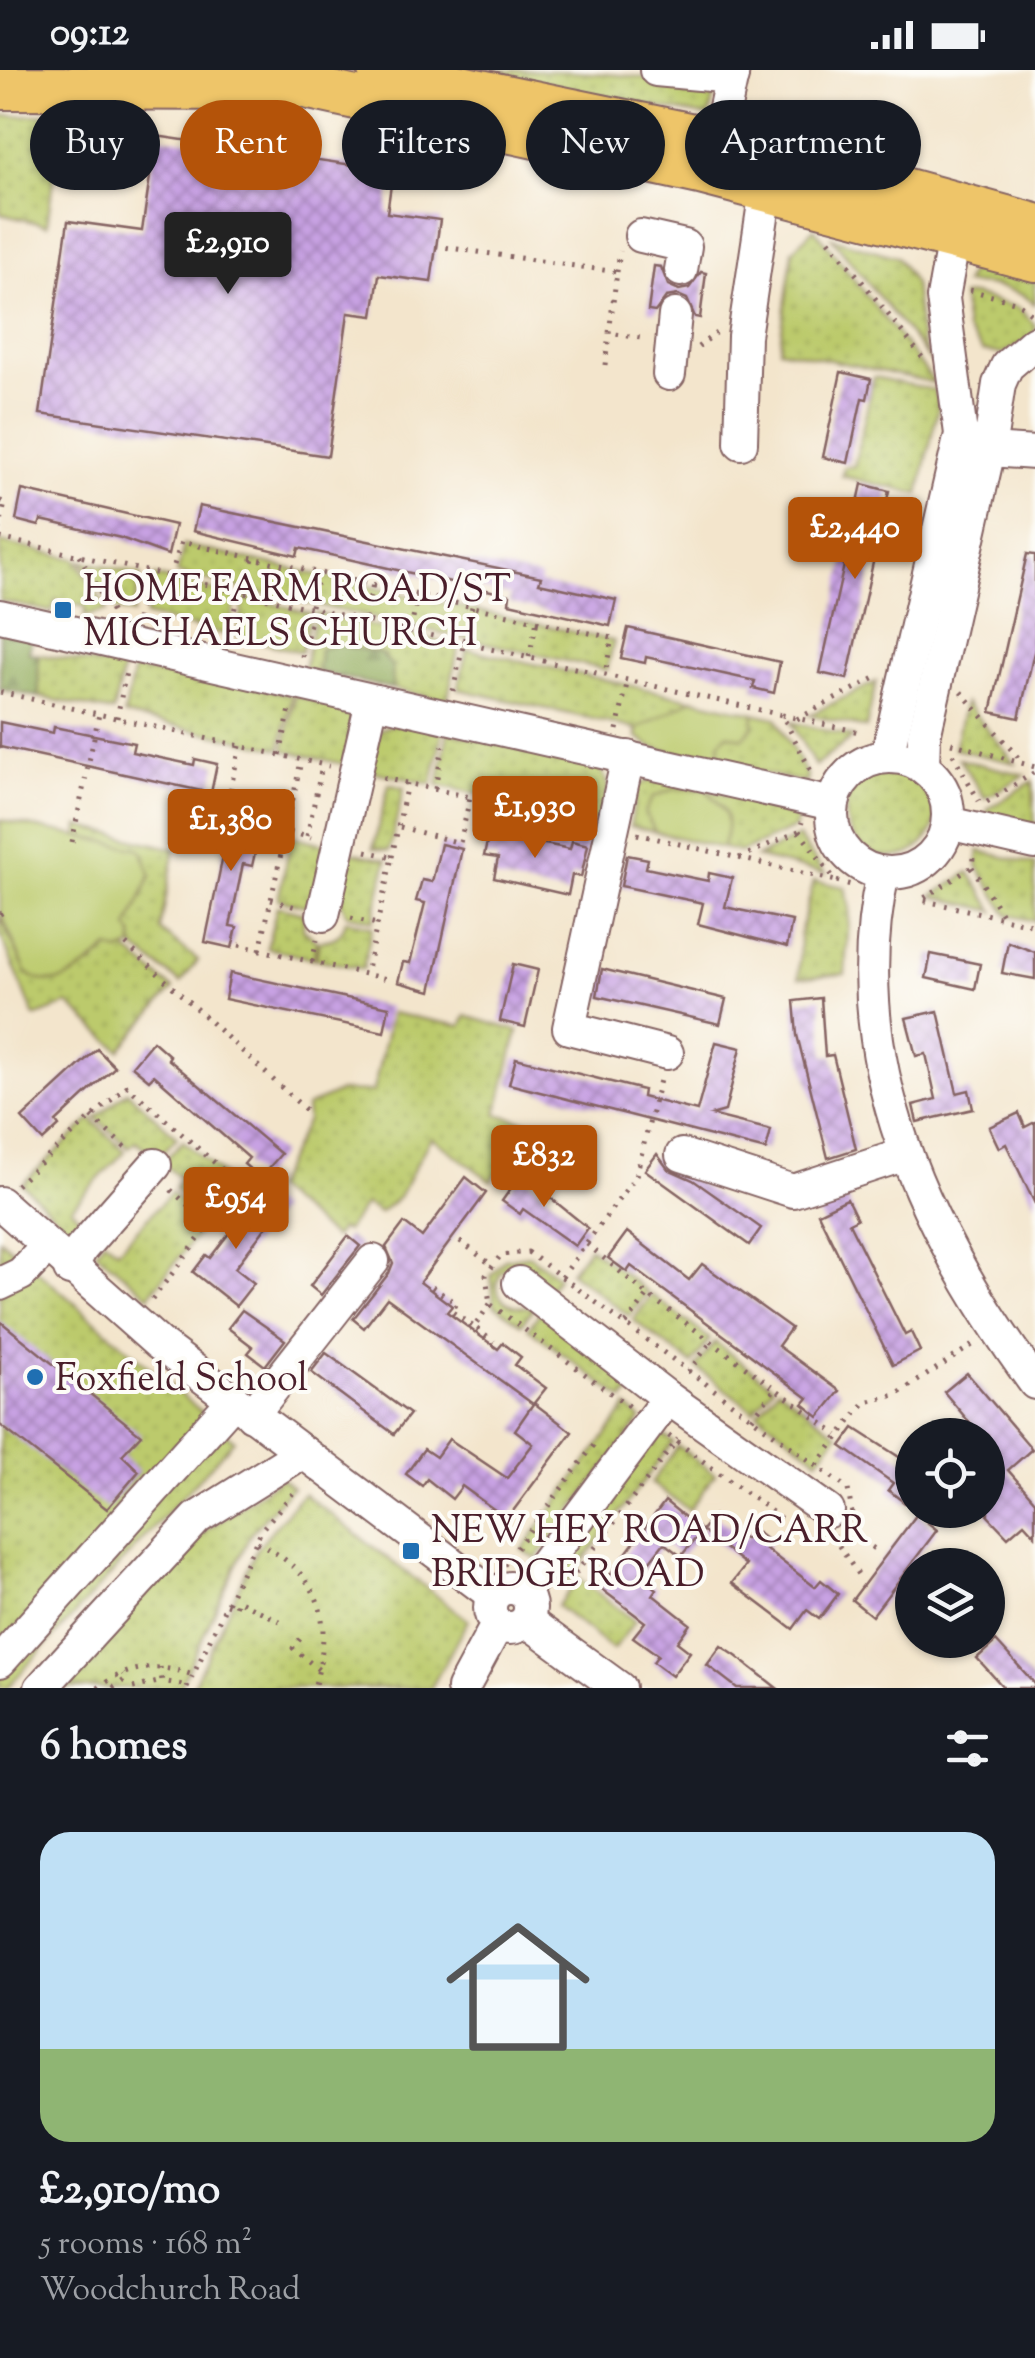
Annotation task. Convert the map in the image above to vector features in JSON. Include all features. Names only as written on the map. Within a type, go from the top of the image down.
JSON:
[{"type":"main road","points":[[227,70],[685,172]]},
{"type":"main road","points":[[379,70],[685,133]]},
{"type":"main road","points":[[0,88],[317,90]]},
{"type":"main road","points":[[494,94],[549,117],[685,151]]},
{"type":"main road","points":[[766,190],[1035,260]]},
{"type":"main road","points":[[912,190],[1035,228]]},
{"type":"street","points":[[656,70],[733,74],[727,100]]},
{"type":"street","points":[[740,444],[744,336],[766,190]]},
{"type":"street","points":[[641,236],[684,246],[681,270]]},
{"type":"street","points":[[922,766],[924,736],[942,670],[974,442],[940,363],[943,298],[954,238]]},
{"type":"street","points":[[820,802],[851,770],[889,748],[909,661],[974,442],[1007,366],[1035,342]]},
{"type":"street","points":[[940,363],[1007,366]]},
{"type":"street","points":[[974,442],[1035,453]]},
{"type":"street","points":[[0,616],[820,802]]},
{"type":"street","points":[[322,915],[372,701]]},
{"type":"street","points":[[889,748],[922,766],[944,791],[963,826],[1035,843]]},
{"type":"street","points":[[620,755],[613,828],[569,1028],[667,1053]]},
{"type":"street","points":[[820,802],[837,842],[864,868],[883,873],[918,866],[963,826]]},
{"type":"street","points":[[883,873],[870,931],[872,1006],[882,1083],[906,1154],[964,1274],[1035,1383]]},
{"type":"street","points":[[682,1155],[793,1191],[906,1154]]},
{"type":"street","points":[[0,1284],[80,1248],[155,1165]]},
{"type":"street","points":[[5,1216],[243,1408],[508,1601],[618,1688]]},
{"type":"street","points":[[0,1661],[243,1408],[373,1261]]},
{"type":"street","points":[[518,1284],[798,1490],[835,1525]]},
{"type":"street","points":[[462,1688],[508,1601],[669,1398]]},
{"type":"street","points":[[40,1688],[197,1518],[311,1458]]},
{"type":"path","points":[[820,227],[940,363]]},
{"type":"path","points":[[436,246],[617,272],[605,365]]},
{"type":"path","points":[[946,284],[1018,303],[1035,317]]},
{"type":"path","points":[[609,333],[700,347],[716,333],[744,336]]},
{"type":"path","points":[[0,501],[5,502],[0,529]]},
{"type":"path","points":[[0,538],[797,718],[889,748]]},
{"type":"path","points":[[171,575],[180,542],[472,606],[612,638],[605,674]]},
{"type":"path","points":[[79,555],[112,613],[139,620],[150,570]]},
{"type":"path","points":[[211,636],[229,640],[253,558]]},
{"type":"path","points":[[284,653],[302,657],[319,572]]},
{"type":"path","points":[[365,618],[373,584]]},
{"type":"path","points":[[410,629],[418,594]]},
{"type":"path","points":[[435,790],[472,606]]},
{"type":"path","points":[[529,656],[537,621]]},
{"type":"path","points":[[117,718],[132,646]]},
{"type":"path","points":[[797,718],[909,661]]},
{"type":"path","points":[[942,670],[1034,773],[981,805],[946,742],[1026,765]]},
{"type":"path","points":[[620,755],[628,679]]},
{"type":"path","points":[[280,755],[296,685]]},
{"type":"path","points":[[0,692],[836,881]]},
{"type":"path","points":[[72,842],[99,714]]},
{"type":"path","points":[[739,858],[800,831],[820,802],[813,775],[782,715]]},
{"type":"path","points":[[240,746],[230,792],[292,804]]},
{"type":"path","points":[[286,831],[301,761]]},
{"type":"path","points":[[307,836],[322,765]]},
{"type":"path","points":[[392,857],[407,784]]},
{"type":"path","points":[[400,828],[460,843],[470,797]]},
{"type":"path","points":[[963,826],[972,867],[1005,918]]},
{"type":"path","points":[[972,867],[920,900],[1035,925]]},
{"type":"path","points":[[0,914],[8,910]]},
{"type":"path","points":[[126,944],[307,1111]]},
{"type":"path","points":[[239,945],[391,980]]},
{"type":"path","points":[[460,1241],[518,1284],[587,1244],[636,1176],[667,1053]]},
{"type":"path","points":[[587,1244],[648,1295],[838,1436]]},
{"type":"path","points":[[432,1287],[457,1304],[452,1311],[494,1342]]},
{"type":"path","points":[[626,1324],[648,1295]]},
{"type":"path","points":[[474,1326],[490,1304]]},
{"type":"path","points":[[798,1490],[866,1402],[896,1395],[998,1329]]},
{"type":"path","points":[[562,1592],[669,1398],[711,1342]]},
{"type":"path","points":[[752,1418],[774,1390]]},
{"type":"path","points":[[617,1414],[669,1398]]},
{"type":"path","points":[[508,1601],[600,1437]]},
{"type":"path","points":[[124,1676],[133,1688],[162,1681],[188,1687],[256,1542],[311,1458]]},
{"type":"path","points":[[835,1525],[880,1553]]},
{"type":"path","points":[[835,1525],[861,1579]]},
{"type":"path","points":[[256,1542],[303,1574],[320,1601],[324,1633],[314,1688]]},
{"type":"path","points":[[226,1604],[234,1607],[237,1600],[280,1622]]},
{"type":"path","points":[[300,1639],[293,1648],[319,1670]]},
{"type":"path","points":[[98,1688],[124,1676],[160,1667],[193,1676]]},
{"type":"path","points":[[160,1667],[162,1681]]},
{"type":"path","points":[[113,1688],[124,1676]]},
{"type":"green space","points":[[449,70],[619,75],[715,90],[713,100],[685,100],[685,113],[665,109],[665,100],[615,100]]},
{"type":"green space","points":[[30,115],[30,190],[52,190],[47,225],[0,214],[0,116]]},
{"type":"green space","points":[[814,228],[935,383],[779,349],[793,250]]},
{"type":"green space","points":[[832,238],[897,257],[914,284],[921,342],[932,363]]},
{"type":"green space","points":[[985,266],[1035,281],[1035,304],[1002,288],[964,284],[970,272]]},
{"type":"green space","points":[[973,295],[1019,308],[1035,325],[1035,336],[1002,354],[983,351],[966,330],[962,296]]},
{"type":"green space","points":[[874,377],[934,390],[939,404],[919,494],[842,476],[844,467],[854,466]]},
{"type":"green space","points":[[0,542],[76,559],[107,611],[84,616],[86,607],[56,600],[52,612],[0,601]]},
{"type":"green space","points":[[184,545],[614,641],[607,670],[177,574]]},
{"type":"green space","points":[[81,561],[141,575],[133,614],[114,609]]},
{"type":"green space","points":[[154,576],[237,596],[228,635],[145,616]]},
{"type":"green space","points":[[245,597],[311,613],[301,652],[236,636]]},
{"type":"green space","points":[[315,613],[459,646],[447,701],[304,669]]},
{"type":"green space","points":[[0,631],[29,653],[123,668],[113,712],[0,689]]},
{"type":"green space","points":[[0,631],[32,638],[29,653],[38,655],[39,697],[0,689]]},
{"type":"green space","points":[[336,644],[380,653],[392,666],[393,689],[318,672],[320,649]]},
{"type":"green space","points":[[467,649],[776,718],[807,776],[806,783],[652,747],[637,737],[637,729],[458,689]]},
{"type":"green space","points":[[164,667],[292,695],[280,749],[124,715],[134,669],[161,675]]},
{"type":"green space","points":[[876,682],[866,728],[809,715]]},
{"type":"green space","points":[[295,695],[347,711],[355,722],[347,765],[284,750]]},
{"type":"green space","points":[[693,699],[754,713],[753,727],[743,738],[727,734],[720,742],[718,763],[652,747],[637,737],[638,729]]},
{"type":"green space","points":[[965,702],[1015,763],[954,749]]},
{"type":"green space","points":[[400,721],[443,731],[432,784],[370,771],[380,730]]},
{"type":"green space","points":[[791,722],[853,737],[815,766]]},
{"type":"green space","points":[[448,732],[601,767],[608,787],[601,822],[438,785]]},
{"type":"green space","points":[[959,759],[1025,775],[985,798]]},
{"type":"green space","points":[[891,767],[923,780],[936,812],[923,844],[891,857],[859,844],[846,812],[859,780]]},
{"type":"green space","points":[[660,777],[791,811],[797,818],[795,828],[740,852],[630,826],[638,785]]},
{"type":"green space","points":[[1033,781],[1035,834],[986,818],[988,809]]},
{"type":"green space","points":[[389,784],[404,788],[389,851],[373,848]]},
{"type":"green space","points":[[674,789],[705,789],[718,803],[727,822],[722,848],[655,832],[645,812],[653,797]]},
{"type":"green space","points":[[0,820],[141,849],[151,875],[128,928],[133,934],[133,947],[119,952],[109,948],[91,964],[59,981],[37,979],[26,972],[0,911]]},
{"type":"green space","points":[[79,826],[175,849],[160,930],[198,960],[181,983],[133,947],[133,934],[127,928],[151,875],[78,836]]},
{"type":"green space","points":[[292,836],[335,847],[325,890],[304,906],[278,899]]},
{"type":"green space","points":[[798,837],[825,874],[756,857]]},
{"type":"green space","points":[[346,851],[387,860],[373,921],[347,914],[339,898]]},
{"type":"green space","points":[[979,851],[1035,864],[1035,921],[1008,915],[977,866]]},
{"type":"green space","points":[[969,872],[994,911],[932,896]]},
{"type":"green space","points":[[814,881],[845,887],[850,907],[845,974],[799,978],[800,934]]},
{"type":"green space","points":[[277,906],[304,913],[303,929],[317,941],[313,959],[267,948]]},
{"type":"green space","points":[[0,916],[26,972],[91,965],[109,948],[127,950],[173,989],[120,1050],[68,1004],[35,1017],[0,934]]},
{"type":"green space","points":[[346,920],[372,927],[363,969],[316,959],[319,941],[337,936]]},
{"type":"green space","points":[[391,1013],[461,1026],[466,1016],[518,1031],[497,1114],[578,1135],[560,1158],[517,1145],[491,1181],[431,1137],[399,1197],[379,1213],[365,1204],[346,1231],[340,1229],[334,1238],[273,1189],[307,1120],[306,1107],[341,1091],[373,1092]]},
{"type":"green space","points":[[127,1091],[177,1137],[157,1159],[136,1141],[129,1147],[96,1118]]},
{"type":"green space","points":[[91,1119],[125,1151],[71,1208],[85,1224],[73,1232],[22,1184]]},
{"type":"green space","points":[[183,1141],[235,1186],[209,1220],[174,1188],[181,1179],[162,1163]]},
{"type":"green space","points":[[171,1193],[206,1223],[149,1296],[96,1252],[104,1240],[118,1250]]},
{"type":"green space","points":[[0,1239],[234,1440],[7,1688],[0,1688]]},
{"type":"green space","points":[[589,1247],[648,1292],[629,1316],[570,1272]]},
{"type":"green space","points":[[529,1255],[558,1277],[546,1294],[529,1267],[516,1265],[500,1273],[498,1290],[505,1301],[534,1307],[522,1324],[494,1305],[491,1276],[505,1259]]},
{"type":"green space","points":[[652,1295],[710,1339],[692,1364],[633,1320]]},
{"type":"green space","points":[[540,1312],[636,1384],[624,1400],[528,1328]]},
{"type":"green space","points":[[715,1342],[773,1386],[754,1411],[696,1367]]},
{"type":"green space","points":[[778,1388],[838,1434],[818,1459],[758,1413]]},
{"type":"green space","points":[[627,1407],[641,1419],[536,1559],[522,1550]]},
{"type":"green space","points":[[657,1431],[673,1442],[567,1583],[552,1572]]},
{"type":"green space","points":[[678,1446],[715,1474],[689,1510],[651,1483]]},
{"type":"green space","points":[[281,1478],[292,1487],[251,1533],[179,1688],[56,1688],[185,1545]]},
{"type":"green space","points":[[303,1493],[468,1620],[431,1688],[192,1688],[257,1548]]},
{"type":"green space","points":[[579,1579],[635,1621],[613,1650],[557,1606]]},
{"type":"building","points":[[160,137],[180,140],[180,190],[322,190],[322,161],[342,163],[342,190],[390,190],[387,213],[440,220],[431,282],[379,275],[373,316],[348,313],[328,456],[40,414],[68,221],[142,231],[148,190],[160,190]]},
{"type":"building","points":[[654,266],[661,267],[668,285],[679,290],[689,288],[701,272],[706,273],[700,318],[695,317],[687,299],[678,295],[666,297],[655,312],[648,311]]},
{"type":"building","points":[[841,372],[871,379],[867,399],[862,398],[848,463],[823,457]]},
{"type":"building","points":[[862,484],[889,491],[847,679],[820,673]]},
{"type":"building","points":[[22,490],[175,525],[168,555],[121,538],[41,520],[39,526],[16,520]]},
{"type":"building","points":[[199,506],[541,577],[539,583],[616,600],[610,626],[509,603],[510,595],[299,548],[297,556],[193,531]]},
{"type":"building","points":[[1027,554],[1035,555],[1035,648],[1019,718],[991,712]]},
{"type":"building","points":[[628,628],[780,662],[774,693],[753,688],[755,681],[646,657],[645,663],[621,658]]},
{"type":"building","points":[[0,722],[53,733],[54,727],[134,743],[132,752],[194,765],[195,759],[217,764],[211,793],[0,747]]},
{"type":"building","points":[[235,798],[255,802],[247,842],[257,844],[252,866],[243,864],[230,926],[237,927],[232,948],[205,942]]},
{"type":"building","points":[[491,824],[511,828],[510,837],[570,849],[572,841],[588,845],[581,877],[572,875],[568,895],[494,878],[498,858],[484,856]]},
{"type":"building","points":[[441,844],[462,849],[431,991],[398,982],[403,962],[410,963],[425,903],[416,901],[422,880],[432,882]]},
{"type":"building","points":[[627,855],[648,859],[646,868],[708,881],[709,873],[732,878],[725,907],[792,921],[787,947],[698,924],[703,903],[621,886]]},
{"type":"building","points":[[1008,942],[1035,952],[1035,979],[1002,973]]},
{"type":"building","points":[[931,954],[980,964],[975,989],[926,978]]},
{"type":"building","points":[[513,964],[538,970],[525,1027],[500,1021]]},
{"type":"building","points":[[602,969],[726,999],[720,1024],[597,996]]},
{"type":"building","points":[[230,973],[389,1007],[384,1032],[225,999]]},
{"type":"building","points":[[821,998],[825,1056],[833,1055],[856,1149],[828,1158],[797,1035],[794,1001]]},
{"type":"building","points":[[938,1011],[957,1093],[969,1090],[973,1109],[917,1122],[913,1105],[936,1099],[926,1054],[916,1056],[906,1018]]},
{"type":"building","points":[[153,1041],[170,1056],[168,1059],[281,1154],[260,1178],[244,1164],[249,1158],[154,1075],[149,1080],[132,1066]]},
{"type":"building","points":[[716,1042],[741,1048],[725,1111],[711,1115],[771,1130],[766,1150],[509,1084],[516,1058],[643,1090],[642,1097],[697,1111]]},
{"type":"building","points":[[97,1049],[115,1067],[56,1122],[59,1126],[43,1141],[22,1118]]},
{"type":"building","points":[[1019,1113],[1025,1127],[1035,1122],[1035,1204],[1006,1144],[999,1148],[989,1127]]},
{"type":"building","points":[[657,1154],[668,1169],[693,1180],[761,1228],[749,1245],[645,1170]]},
{"type":"building","points":[[521,1174],[588,1228],[575,1246],[523,1209],[520,1214],[502,1201]]},
{"type":"building","points":[[466,1177],[486,1193],[420,1282],[452,1306],[447,1312],[498,1349],[503,1343],[521,1357],[515,1365],[546,1388],[534,1403],[572,1432],[507,1519],[462,1486],[452,1499],[427,1479],[422,1486],[406,1474],[424,1449],[436,1457],[449,1439],[507,1478],[533,1444],[515,1430],[533,1404],[387,1298],[364,1328],[353,1319],[389,1273],[393,1263],[386,1247],[404,1223],[422,1237]]},
{"type":"building","points":[[259,1194],[279,1210],[235,1268],[254,1283],[236,1306],[193,1272],[206,1255],[210,1258]]},
{"type":"building","points":[[847,1199],[857,1219],[849,1223],[905,1335],[911,1332],[920,1351],[893,1365],[818,1213]]},
{"type":"building","points":[[627,1232],[689,1280],[702,1264],[791,1328],[778,1346],[840,1391],[819,1417],[803,1404],[808,1398],[631,1266],[627,1272],[608,1258]]},
{"type":"building","points":[[348,1236],[360,1246],[321,1295],[310,1286]]},
{"type":"building","points":[[242,1310],[285,1340],[265,1366],[248,1353],[253,1347],[228,1328]]},
{"type":"building","name":"Foxfield School","points":[[0,1321],[141,1435],[122,1455],[139,1471],[107,1509],[0,1425]]},
{"type":"building","points":[[326,1353],[410,1414],[394,1434],[311,1372]]},
{"type":"building","points":[[967,1373],[1032,1449],[1008,1470],[1035,1501],[1035,1535],[1024,1523],[1008,1537],[999,1528],[1005,1528],[1005,1418],[966,1418],[944,1392]]},
{"type":"building","points":[[854,1428],[895,1454],[895,1495],[888,1490],[893,1483],[841,1446]]},
{"type":"building","points":[[665,1501],[702,1531],[681,1556],[664,1543],[639,1575],[657,1589],[653,1595],[690,1624],[677,1642],[690,1652],[672,1676],[653,1662],[658,1655],[633,1637],[645,1622],[600,1588]]},
{"type":"building","points":[[714,1515],[745,1539],[753,1529],[771,1543],[766,1549],[815,1587],[821,1580],[838,1594],[819,1619],[807,1610],[793,1629],[732,1583],[746,1565],[702,1530]]},
{"type":"building","points":[[906,1528],[937,1530],[923,1548],[895,1548],[895,1586],[872,1616],[852,1600]]},
{"type":"building","points":[[721,1646],[777,1688],[737,1688],[707,1665]]},
{"type":"building","points":[[1005,1651],[1035,1684],[1035,1688],[1004,1688],[977,1658],[1005,1658]]},
{"type":"place","name":"HOME FARM ROAD/ST MICHAELS CHURCH","points":[[63,610]]},
{"type":"place","name":"Foxfield School","points":[[35,1377]]},
{"type":"place","name":"NEW HEY ROAD/CARR BRIDGE ROAD","points":[[411,1551]]}]
